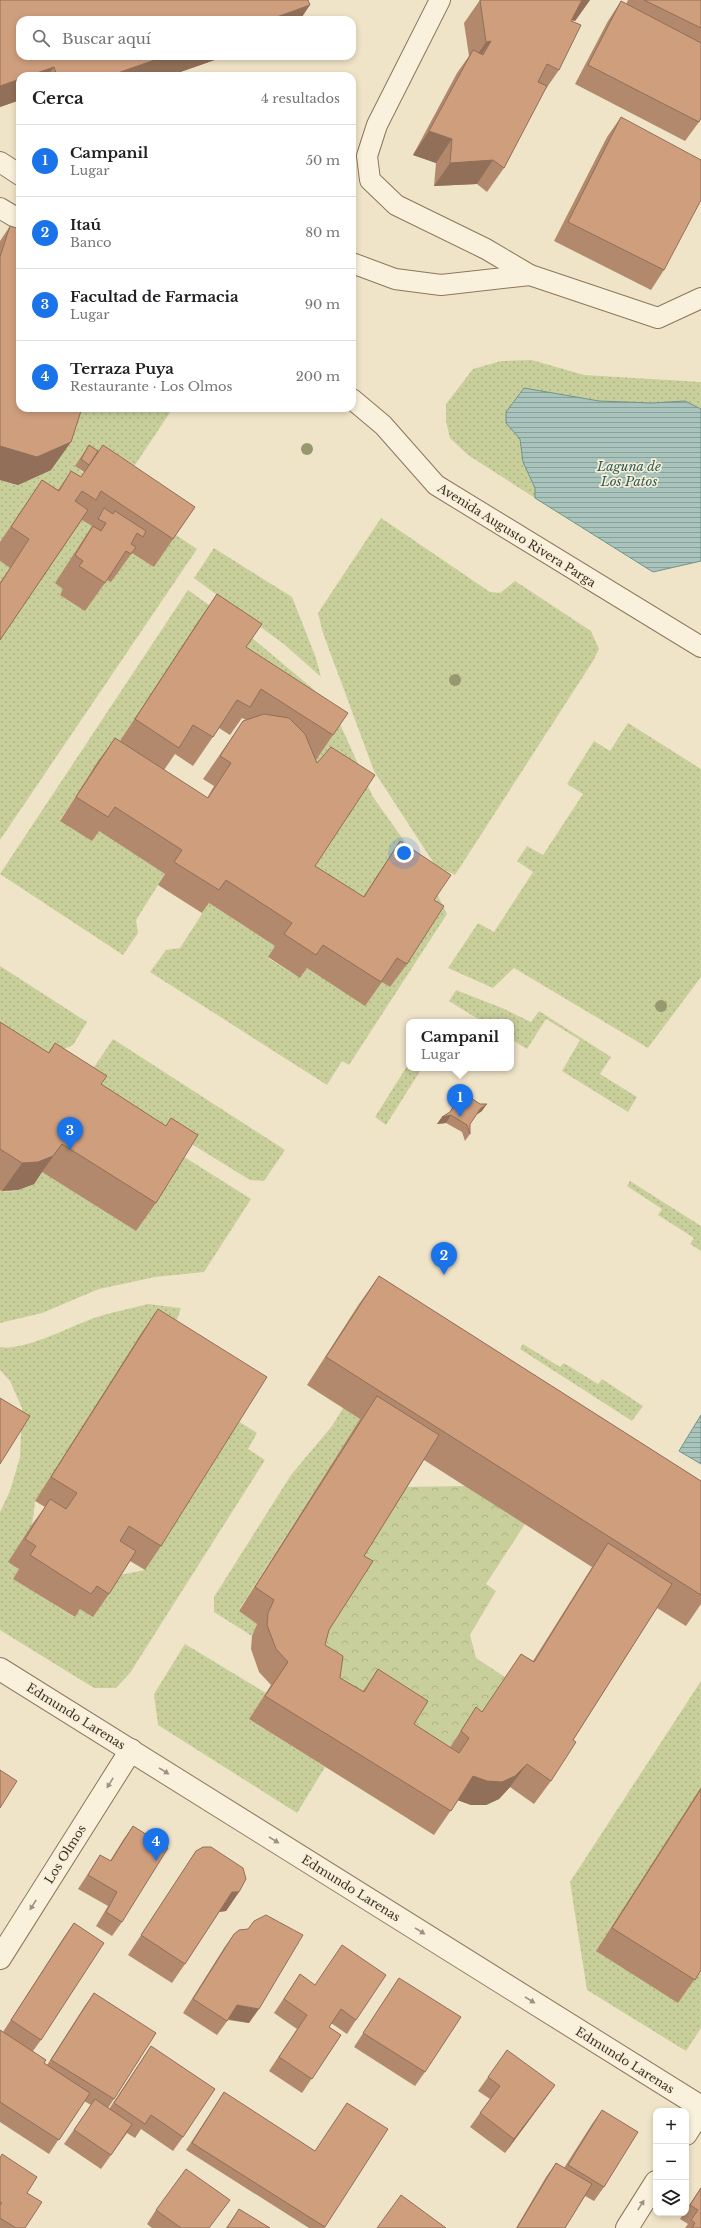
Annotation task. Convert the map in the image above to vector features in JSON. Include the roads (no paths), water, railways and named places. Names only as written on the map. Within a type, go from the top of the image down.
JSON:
[{"type":"street","name":"Edmundo Larenas","points":[[0,1669],[701,2108]]},
{"type":"street","name":"Los Olmos","points":[[0,1958],[131,1750]]},
{"type":"street","points":[[689,2129],[701,2108]]},
{"type":"street","points":[[627,2228],[653,2187]]},
{"type":"lane","points":[[440,0],[378,125],[367,156],[370,180],[396,205],[486,249],[530,275],[658,318],[701,298]]},
{"type":"lane","points":[[0,162],[16,172]]},
{"type":"lane","points":[[0,208],[16,218]]},
{"type":"lane","points":[[356,264],[395,278],[441,285],[530,275]]},
{"type":"lane","name":"Avenida Augusto Rivera Parga","points":[[356,402],[383,425],[436,485],[701,647]]},
{"type":"water","name":"Laguna de Los Patos","points":[[524,388],[599,401],[652,403],[685,401],[701,409],[701,561],[653,572],[535,498],[535,488],[523,462],[520,439],[506,423],[506,412]]},
{"type":"water","points":[[701,1415],[701,1464],[679,1451]]},
{"type":"place","name":"Campanil","points":[[460,1117]]},
{"type":"place","name":"Facultad de Farmacia","points":[[70,1150]]},
{"type":"place","name":"Itaú","points":[[444,1275]]},
{"type":"place","name":"Terraza Puya","points":[[156,1861]]}]
